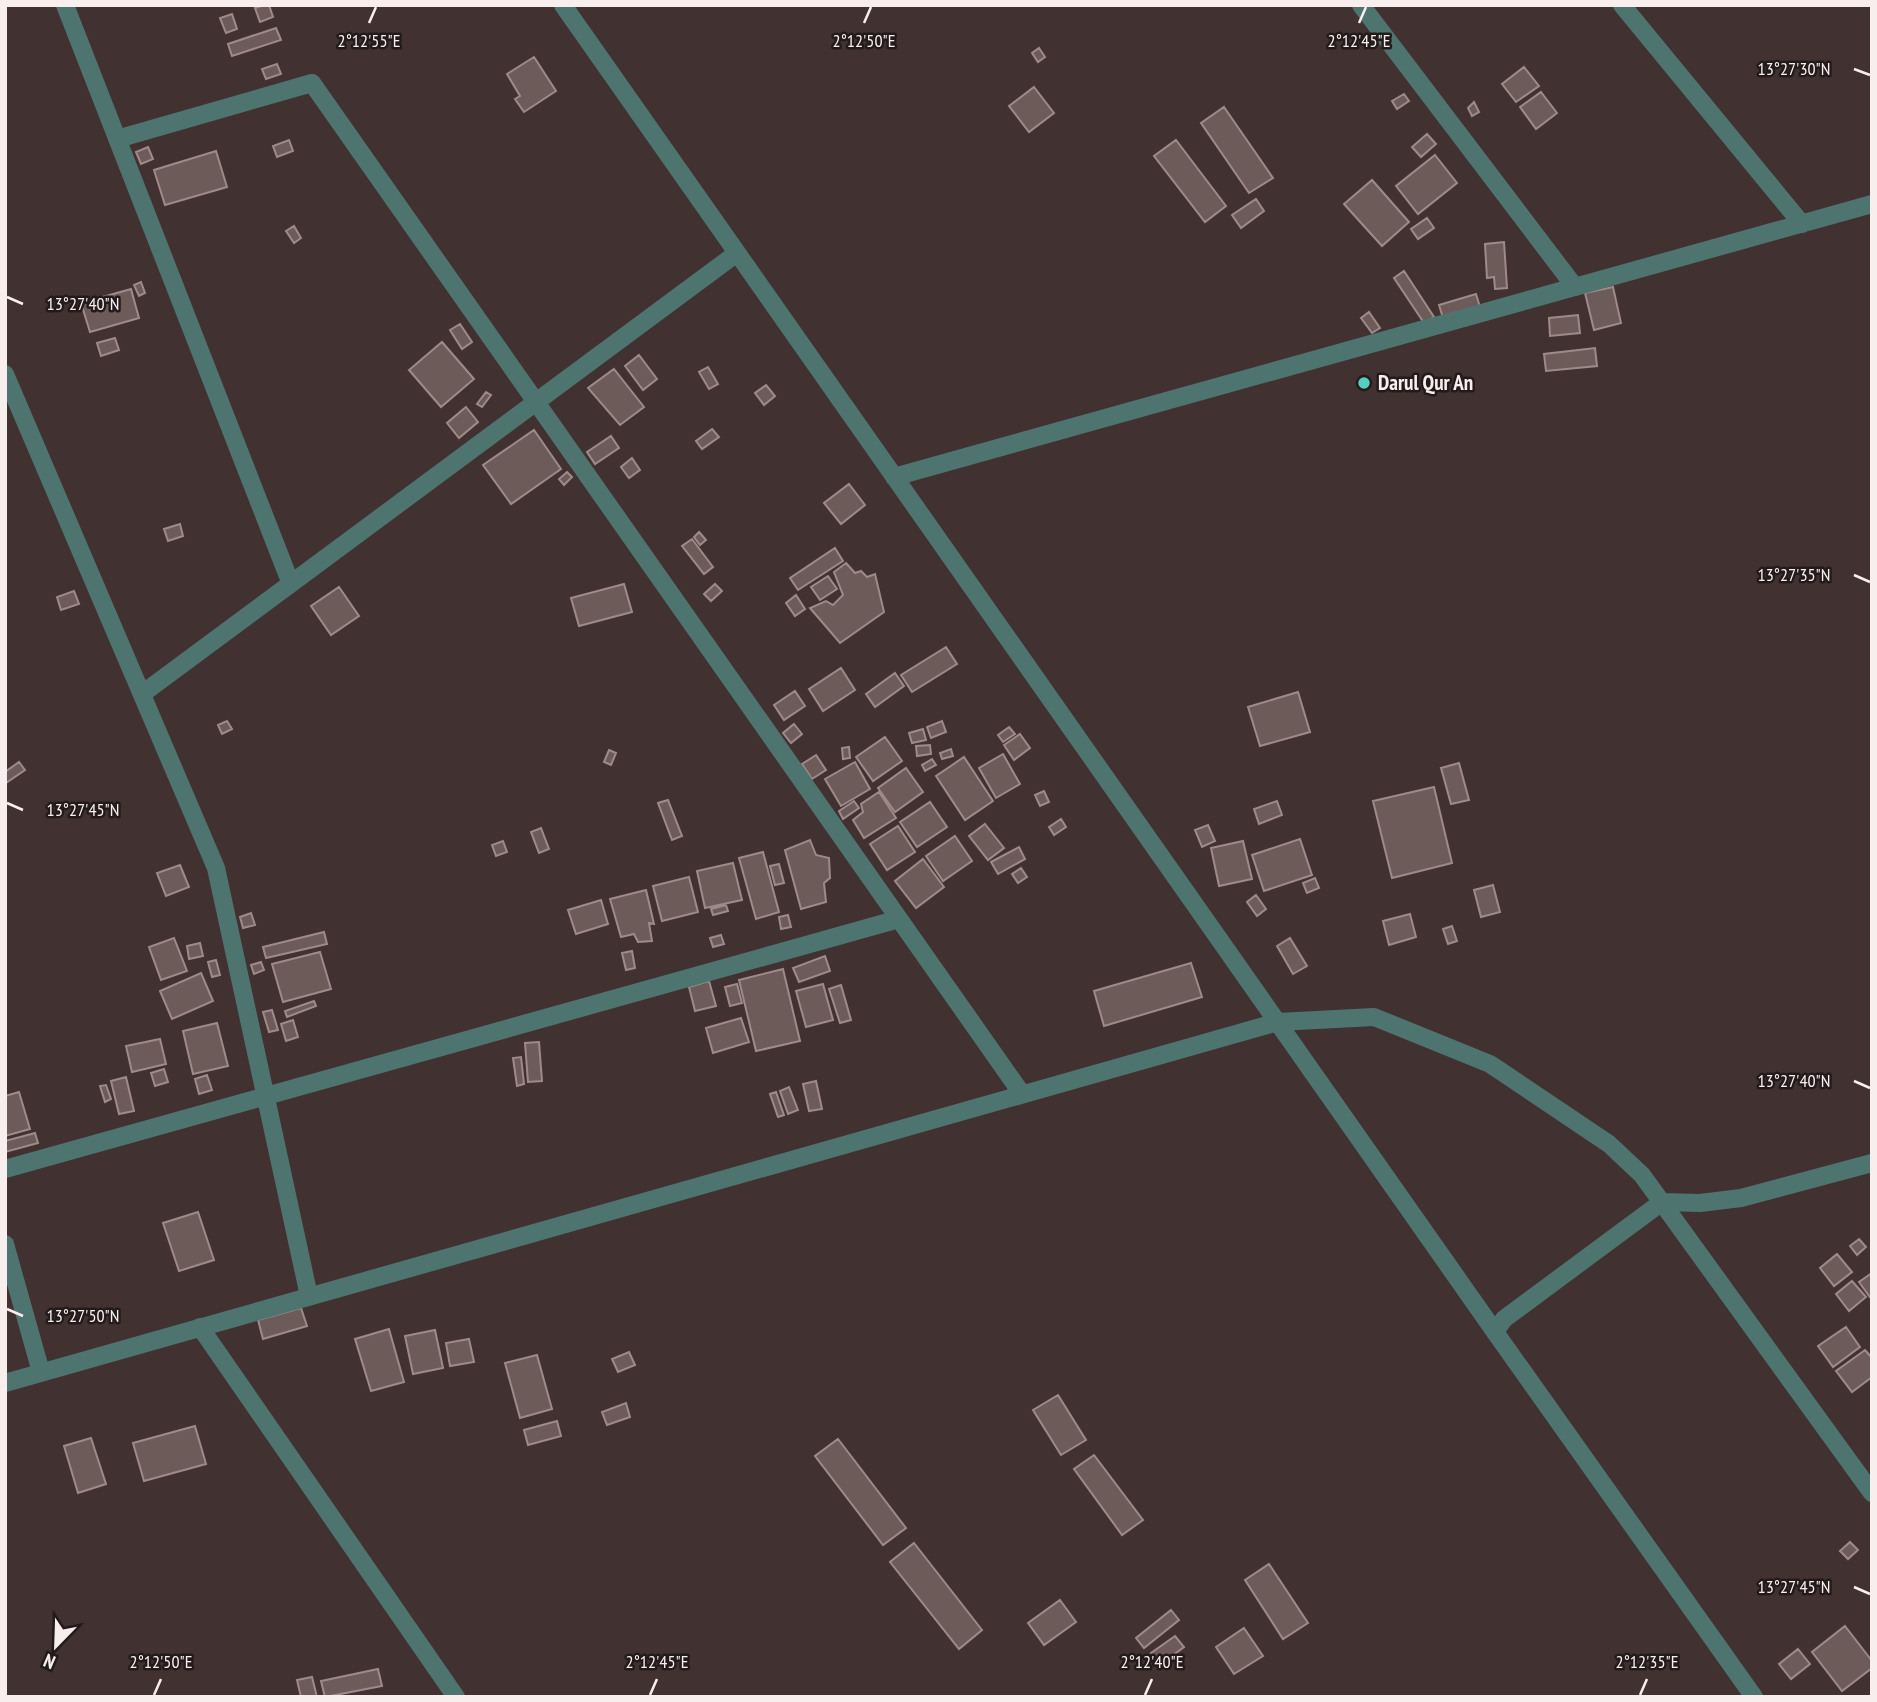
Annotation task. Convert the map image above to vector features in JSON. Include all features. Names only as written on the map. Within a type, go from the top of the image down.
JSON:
[{"type":"street","points":[[65,5],[291,584]]},
{"type":"street","points":[[563,5],[1754,1697]]},
{"type":"street","points":[[1362,5],[1575,287]]},
{"type":"street","points":[[1622,5],[1802,223]]},
{"type":"street","points":[[117,139],[312,83],[1022,1094]]},
{"type":"street","points":[[894,477],[1872,204]]},
{"type":"street","points":[[142,694],[737,253]]},
{"type":"street","points":[[5,374],[216,868],[309,1296]]},
{"type":"street","points":[[5,1170],[899,919]]},
{"type":"street","points":[[5,1383],[1278,1022],[1374,1017],[1490,1064],[1609,1144],[1642,1175],[1872,1493]]},
{"type":"street","points":[[1495,1332],[1504,1319],[1662,1202],[1700,1203],[1741,1198],[1872,1163]]},
{"type":"street","points":[[5,1244],[41,1372]]},
{"type":"street","points":[[200,1327],[456,1697]]},
{"type":"building","points":[[269,5],[273,17],[260,22],[255,8]]},
{"type":"building","points":[[232,14],[237,29],[226,33],[220,18]]},
{"type":"building","points":[[276,28],[281,40],[232,56],[228,44]]},
{"type":"building","points":[[1039,48],[1045,57],[1038,62],[1032,53]]},
{"type":"building","points":[[534,57],[556,91],[524,112],[515,99],[520,96],[507,74]]},
{"type":"building","points":[[277,64],[281,74],[266,79],[262,69]]},
{"type":"building","points":[[1524,67],[1539,86],[1516,102],[1502,84]]},
{"type":"building","points":[[1034,87],[1054,113],[1029,132],[1009,106]]},
{"type":"building","points":[[1541,92],[1557,113],[1536,129],[1520,107]]},
{"type":"building","points":[[1404,94],[1409,101],[1397,109],[1392,101]]},
{"type":"building","points":[[1474,102],[1479,112],[1472,116],[1468,108]]},
{"type":"building","points":[[1224,107],[1273,178],[1249,193],[1201,123]]},
{"type":"building","points":[[1427,134],[1436,144],[1421,157],[1412,147]]},
{"type":"building","points":[[289,140],[293,151],[277,157],[273,146]]},
{"type":"building","points":[[1176,140],[1226,206],[1205,222],[1154,156]]},
{"type":"building","points":[[148,147],[153,159],[141,164],[136,152]]},
{"type":"building","points":[[216,151],[227,187],[165,205],[154,170]]},
{"type":"building","points":[[1435,155],[1457,183],[1418,214],[1396,186]]},
{"type":"building","points":[[1372,180],[1409,222],[1382,246],[1344,204]]},
{"type":"building","points":[[1256,199],[1264,211],[1241,228],[1232,215]]},
{"type":"building","points":[[1427,218],[1434,228],[1418,239],[1411,229]]},
{"type":"building","points":[[294,226],[301,238],[294,243],[286,231]]},
{"type":"building","points":[[1504,242],[1507,288],[1495,289],[1494,277],[1487,278],[1485,244]]},
{"type":"building","points":[[1404,271],[1434,317],[1424,323],[1394,278]]},
{"type":"building","points":[[141,282],[145,293],[139,296],[134,285]]},
{"type":"building","points":[[1613,287],[1621,323],[1594,330],[1585,293]]},
{"type":"building","points":[[131,289],[139,318],[90,332],[81,303]]},
{"type":"building","points":[[1476,294],[1480,307],[1443,318],[1439,305]]},
{"type":"building","points":[[1369,312],[1380,328],[1372,333],[1361,318]]},
{"type":"building","points":[[1578,315],[1580,333],[1550,336],[1549,318]]},
{"type":"building","points":[[460,324],[472,342],[462,349],[450,330]]},
{"type":"building","points":[[115,338],[119,350],[101,356],[97,343]]},
{"type":"building","points":[[442,342],[474,379],[441,407],[409,370]]},
{"type":"building","points":[[1595,348],[1597,366],[1546,371],[1544,354]]},
{"type":"building","points":[[639,355],[657,379],[643,390],[625,366]]},
{"type":"building","points":[[708,367],[718,384],[709,389],[699,372]]},
{"type":"building","points":[[614,369],[644,407],[620,425],[588,388]]},
{"type":"building","points":[[766,385],[775,396],[764,405],[755,393]]},
{"type":"building","points":[[486,392],[491,395],[482,407],[477,404]]},
{"type":"building","points":[[466,407],[478,422],[459,438],[447,423]]},
{"type":"building","points":[[712,429],[719,437],[702,449],[696,441]]},
{"type":"building","points":[[534,430],[561,469],[511,504],[483,465]]},
{"type":"building","points":[[611,436],[619,448],[595,464],[587,452]]},
{"type":"building","points":[[632,458],[640,470],[629,478],[621,467]]},
{"type":"building","points":[[567,472],[572,477],[564,485],[559,479]]},
{"type":"building","points":[[849,484],[865,505],[841,524],[824,503]]},
{"type":"building","points":[[180,524],[183,536],[168,541],[164,529]]},
{"type":"building","points":[[699,532],[706,540],[700,545],[694,537]]},
{"type":"building","points":[[692,539],[713,567],[704,574],[682,546]]},
{"type":"building","points":[[835,548],[843,561],[798,590],[790,578]]},
{"type":"building","points":[[846,563],[855,573],[861,571],[867,577],[875,574],[884,612],[840,643],[810,608],[826,601],[833,605],[843,595],[834,572]]},
{"type":"building","points":[[828,576],[837,589],[820,600],[811,587]]},
{"type":"building","points":[[624,584],[632,612],[579,626],[571,598]]},
{"type":"building","points":[[715,584],[722,591],[711,601],[704,594]]},
{"type":"building","points":[[339,587],[359,616],[331,635],[311,606]]},
{"type":"building","points":[[74,591],[79,604],[61,610],[57,597]]},
{"type":"building","points":[[796,595],[805,609],[795,616],[786,603]]},
{"type":"building","points":[[946,647],[957,664],[912,692],[901,675]]},
{"type":"building","points":[[841,668],[855,690],[823,711],[809,689]]},
{"type":"building","points":[[895,673],[904,686],[875,707],[866,694]]},
{"type":"building","points":[[795,691],[805,706],[784,720],[774,705]]},
{"type":"building","points":[[1298,692],[1310,732],[1260,746],[1248,707]]},
{"type":"building","points":[[227,721],[232,729],[222,734],[218,725]]},
{"type":"building","points":[[942,721],[946,732],[931,738],[927,727]]},
{"type":"building","points":[[794,724],[802,734],[791,743],[783,733]]},
{"type":"building","points":[[1009,727],[1015,734],[1003,742],[998,735]]},
{"type":"building","points":[[923,729],[926,740],[912,743],[909,733]]},
{"type":"building","points":[[1020,734],[1030,748],[1014,760],[1004,745]]},
{"type":"building","points":[[885,737],[902,761],[873,781],[856,757]]},
{"type":"building","points":[[930,745],[931,754],[917,756],[916,746]]},
{"type":"building","points":[[849,747],[850,758],[843,759],[842,748]]},
{"type":"building","points":[[951,749],[953,756],[942,759],[940,753]]},
{"type":"building","points":[[609,750],[616,753],[611,765],[604,762]]},
{"type":"building","points":[[1003,754],[1020,784],[996,798],[979,768]]},
{"type":"building","points":[[816,755],[826,770],[812,779],[802,764]]},
{"type":"building","points":[[964,757],[993,801],[965,820],[936,776]]},
{"type":"building","points":[[932,759],[936,765],[925,771],[922,765]]},
{"type":"building","points":[[19,762],[25,770],[6,783],[5,772]]},
{"type":"building","points":[[855,762],[870,789],[841,806],[825,779]]},
{"type":"building","points":[[1459,763],[1469,800],[1451,804],[1441,768]]},
{"type":"building","points":[[906,768],[923,792],[895,812],[878,788]]},
{"type":"building","points":[[1434,787],[1452,863],[1392,878],[1373,801]]},
{"type":"building","points":[[1044,791],[1049,802],[1040,806],[1035,795]]},
{"type":"building","points":[[879,792],[896,818],[864,838],[853,820],[863,812],[861,804]]},
{"type":"building","points":[[668,800],[682,836],[672,840],[658,803]]},
{"type":"building","points":[[854,801],[859,808],[843,819],[839,811]]},
{"type":"building","points":[[1277,801],[1282,815],[1259,824],[1254,809]]},
{"type":"building","points":[[930,802],[947,827],[917,847],[900,822]]},
{"type":"building","points":[[1061,819],[1066,827],[1054,835],[1049,827]]},
{"type":"building","points":[[985,824],[1004,848],[988,860],[969,836]]},
{"type":"building","points":[[1208,825],[1215,841],[1202,847],[1195,830]]},
{"type":"building","points":[[898,826],[915,852],[887,870],[870,844]]},
{"type":"building","points":[[541,828],[549,849],[539,853],[531,832]]},
{"type":"building","points":[[955,836],[972,861],[943,881],[926,856]]},
{"type":"building","points":[[1300,839],[1312,875],[1264,891],[1252,855]]},
{"type":"building","points":[[810,840],[816,855],[829,858],[830,878],[824,883],[826,902],[801,909],[785,850]]},
{"type":"building","points":[[503,841],[507,852],[496,856],[492,845]]},
{"type":"building","points":[[1243,841],[1252,879],[1219,886],[1211,848]]},
{"type":"building","points":[[1019,847],[1025,859],[998,874],[991,862]]},
{"type":"building","points":[[763,852],[779,912],[756,919],[739,858]]},
{"type":"building","points":[[923,859],[944,887],[916,908],[895,881]]},
{"type":"building","points":[[733,863],[742,900],[705,908],[697,871]]},
{"type":"building","points":[[779,864],[784,883],[775,885],[770,866]]},
{"type":"building","points":[[180,865],[189,887],[166,896],[157,873]]},
{"type":"building","points":[[1021,868],[1027,877],[1018,883],[1012,874]]},
{"type":"building","points":[[689,877],[698,912],[662,921],[653,886]]},
{"type":"building","points":[[1315,878],[1319,888],[1307,893],[1303,883]]},
{"type":"building","points":[[1493,885],[1500,912],[1481,917],[1474,890]]},
{"type":"building","points":[[646,890],[654,924],[649,923],[652,941],[638,942],[634,934],[621,937],[610,899]]},
{"type":"building","points":[[1256,895],[1266,909],[1257,916],[1247,902]]},
{"type":"building","points":[[601,900],[608,924],[576,934],[568,910]]},
{"type":"building","points":[[726,905],[728,911],[713,915],[711,909]]},
{"type":"building","points":[[251,913],[255,925],[243,928],[240,917]]},
{"type":"building","points":[[1410,914],[1416,937],[1389,945],[1383,921]]},
{"type":"building","points":[[788,915],[791,927],[781,929],[779,917]]},
{"type":"building","points":[[1452,926],[1457,941],[1448,944],[1443,929]]},
{"type":"building","points":[[324,932],[327,944],[266,958],[263,947]]},
{"type":"building","points":[[721,935],[724,944],[713,947],[710,938]]},
{"type":"building","points":[[174,938],[187,971],[161,980],[149,947]]},
{"type":"building","points":[[1290,938],[1307,966],[1293,974],[1277,946]]},
{"type":"building","points":[[200,943],[203,956],[189,959],[187,946]]},
{"type":"building","points":[[632,951],[635,968],[626,970],[622,953]]},
{"type":"building","points":[[320,952],[331,989],[283,1002],[272,964]]},
{"type":"building","points":[[825,956],[830,971],[799,982],[793,968]]},
{"type":"building","points":[[216,960],[220,975],[212,977],[208,962]]},
{"type":"building","points":[[261,962],[264,970],[254,974],[251,965]]},
{"type":"building","points":[[1191,963],[1202,997],[1104,1026],[1094,991]]},
{"type":"building","points":[[783,969],[800,1041],[756,1051],[739,980]]},
{"type":"building","points":[[201,973],[213,1001],[172,1019],[160,991]]},
{"type":"building","points":[[709,981],[716,1006],[695,1011],[689,987]]},
{"type":"building","points":[[737,984],[742,1003],[730,1006],[725,987]]},
{"type":"building","points":[[823,984],[833,1020],[806,1027],[796,991]]},
{"type":"building","points":[[841,985],[851,1020],[840,1023],[829,989]]},
{"type":"building","points":[[314,1001],[316,1006],[287,1017],[285,1011]]},
{"type":"building","points":[[272,1010],[278,1030],[269,1032],[263,1012]]},
{"type":"building","points":[[741,1018],[749,1042],[713,1053],[706,1028]]},
{"type":"building","points":[[293,1020],[298,1037],[286,1041],[281,1024]]},
{"type":"building","points":[[217,1023],[228,1066],[193,1074],[183,1031]]},
{"type":"building","points":[[160,1039],[166,1064],[132,1072],[126,1046]]},
{"type":"building","points":[[539,1042],[542,1081],[528,1082],[525,1043]]},
{"type":"building","points":[[521,1057],[524,1084],[517,1086],[513,1058]]},
{"type":"building","points":[[164,1069],[168,1082],[155,1086],[151,1073]]},
{"type":"building","points":[[207,1075],[212,1090],[199,1094],[195,1079]]},
{"type":"building","points":[[126,1077],[134,1111],[119,1114],[111,1081]]},
{"type":"building","points":[[816,1081],[822,1109],[809,1111],[803,1084]]},
{"type":"building","points":[[106,1085],[111,1099],[105,1102],[100,1086]]},
{"type":"building","points":[[789,1087],[798,1110],[788,1114],[780,1091]]},
{"type":"building","points":[[19,1092],[30,1129],[5,1136],[5,1096]]},
{"type":"building","points":[[776,1092],[784,1115],[778,1117],[770,1094]]},
{"type":"building","points":[[35,1133],[38,1143],[5,1152],[5,1141]]},
{"type":"building","points":[[198,1212],[214,1260],[179,1271],[163,1223]]},
{"type":"building","points":[[1859,1239],[1866,1247],[1857,1255],[1850,1246]]},
{"type":"building","points":[[1837,1254],[1852,1272],[1834,1286],[1820,1268]]},
{"type":"building","points":[[1872,1273],[1872,1300],[1859,1282]]},
{"type":"building","points":[[1852,1281],[1866,1297],[1849,1311],[1836,1294]]},
{"type":"building","points":[[301,1308],[307,1326],[263,1339],[258,1320]]},
{"type":"building","points":[[1846,1327],[1860,1347],[1833,1367],[1818,1346]]},
{"type":"building","points":[[389,1329],[404,1382],[371,1391],[355,1339]]},
{"type":"building","points":[[435,1330],[443,1368],[413,1374],[405,1336]]},
{"type":"building","points":[[469,1339],[474,1362],[450,1366],[446,1343]]},
{"type":"building","points":[[1865,1350],[1872,1358],[1872,1377],[1852,1392],[1836,1371]]},
{"type":"building","points":[[629,1352],[635,1365],[618,1372],[612,1359]]},
{"type":"building","points":[[537,1355],[552,1409],[520,1418],[505,1363]]},
{"type":"building","points":[[1058,1395],[1086,1440],[1061,1455],[1033,1410]]},
{"type":"building","points":[[626,1403],[630,1417],[607,1425],[602,1412]]},
{"type":"building","points":[[557,1421],[561,1436],[528,1445],[524,1430]]},
{"type":"building","points":[[195,1426],[206,1464],[144,1481],[133,1443]]},
{"type":"building","points":[[91,1438],[106,1484],[78,1493],[64,1446]]},
{"type":"building","points":[[838,1439],[906,1528],[883,1545],[815,1456]]},
{"type":"building","points":[[1094,1455],[1143,1520],[1122,1535],[1074,1469]]},
{"type":"building","points":[[1850,1542],[1858,1550],[1848,1559],[1840,1551]]},
{"type":"building","points":[[914,1543],[982,1630],[959,1649],[890,1562]]},
{"type":"building","points":[[1269,1564],[1308,1623],[1283,1639],[1245,1580]]},
{"type":"building","points":[[1060,1600],[1076,1622],[1044,1645],[1028,1623]]},
{"type":"building","points":[[1171,1610],[1179,1620],[1144,1648],[1136,1638]]},
{"type":"building","points":[[1845,1626],[1872,1661],[1872,1668],[1842,1691],[1812,1652]]},
{"type":"building","points":[[1244,1628],[1263,1656],[1234,1674],[1216,1647]]},
{"type":"building","points":[[1175,1636],[1184,1647],[1160,1665],[1151,1653]]},
{"type":"building","points":[[1798,1649],[1810,1664],[1791,1679],[1779,1664]]},
{"type":"building","points":[[378,1669],[382,1686],[325,1697],[321,1681]]},
{"type":"building","points":[[312,1677],[317,1697],[301,1697],[297,1680]]},
{"type":"place","name":"Darul Qur An","points":[[1364,383]]}]
